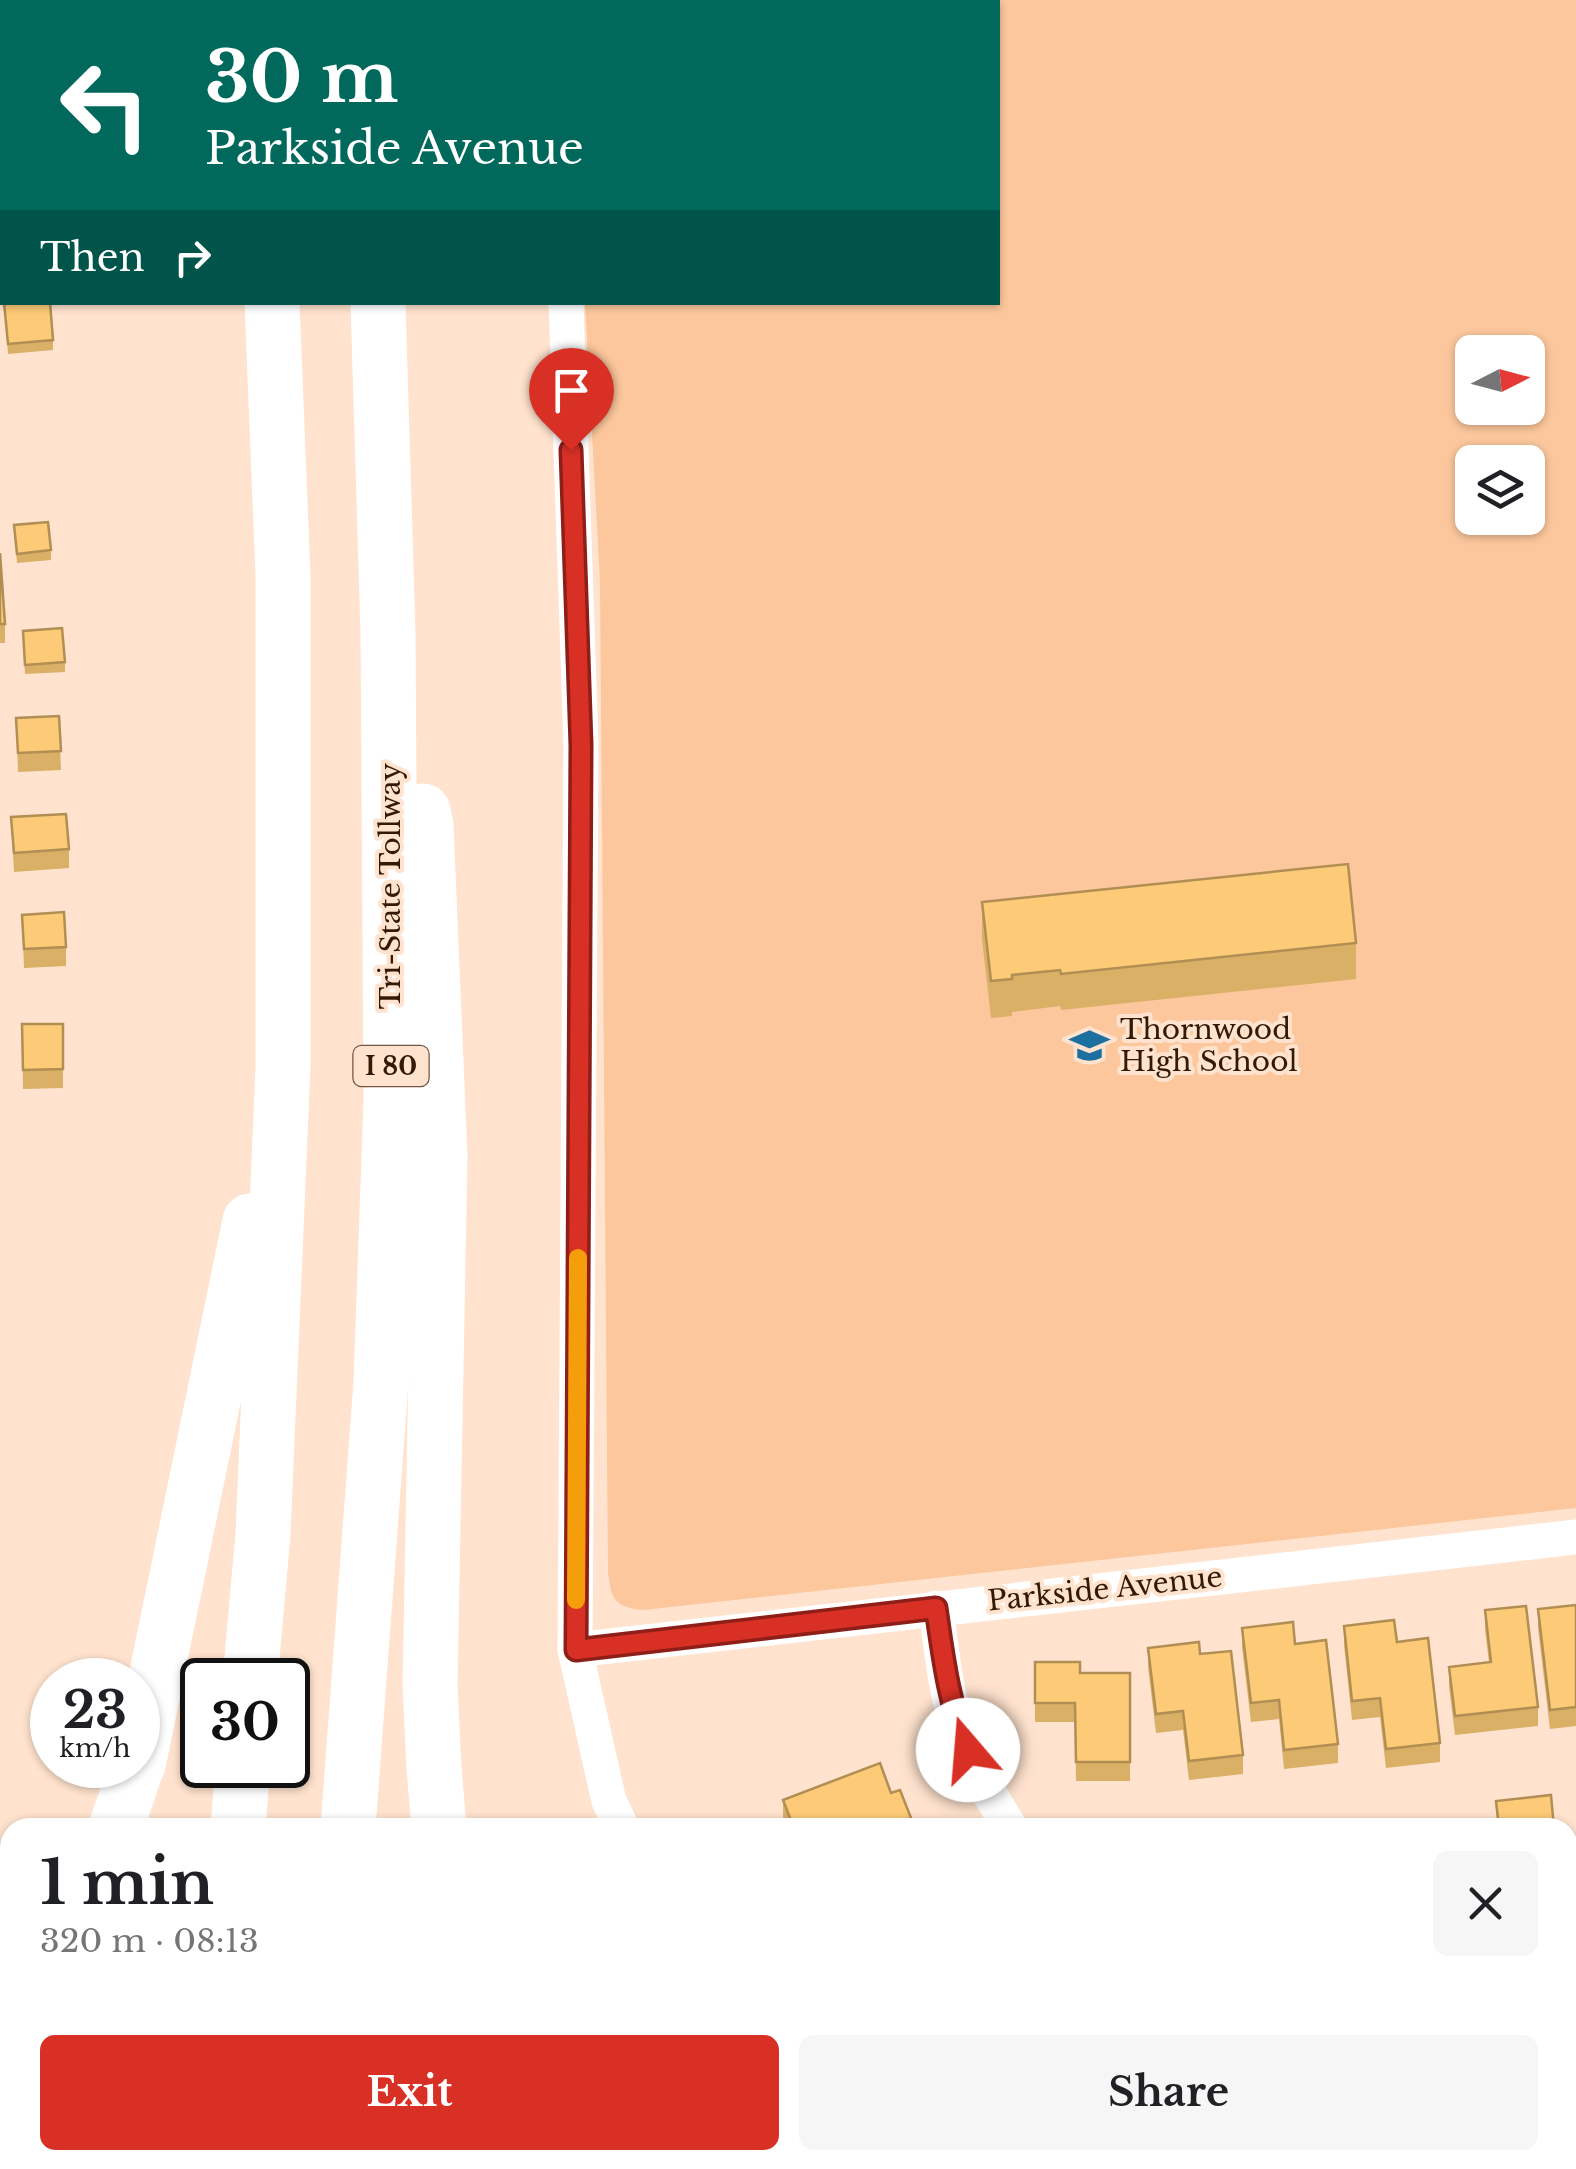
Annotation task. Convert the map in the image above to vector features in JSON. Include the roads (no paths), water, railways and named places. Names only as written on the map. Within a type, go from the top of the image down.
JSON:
[{"type":"highway","points":[[252,1658],[262,1534],[283,1066],[283,576],[272,305]]},
{"type":"highway","name":"Tri-State Tollway","points":[[349,1818],[381,1382],[390,1120],[388,632],[378,305]]},
{"type":"highway","points":[[388,632],[426,824],[440,1157],[430,1685],[439,1818]]},
{"type":"highway","points":[[160,1659],[283,1066]]},
{"type":"highway","points":[[119,1818],[130,1788]]},
{"type":"highway","points":[[239,1818],[241,1788]]},
{"type":"street","points":[[566,305],[581,745],[576,1650],[609,1801],[617,1818]]},
{"type":"street","name":"Parkside Avenue","points":[[576,1650],[1576,1537]]},
{"type":"street","points":[[936,1608],[956,1723],[980,1778],[1004,1818]]},
{"type":"place","name":"Thornwood High School","points":[[1090,1045]]}]
